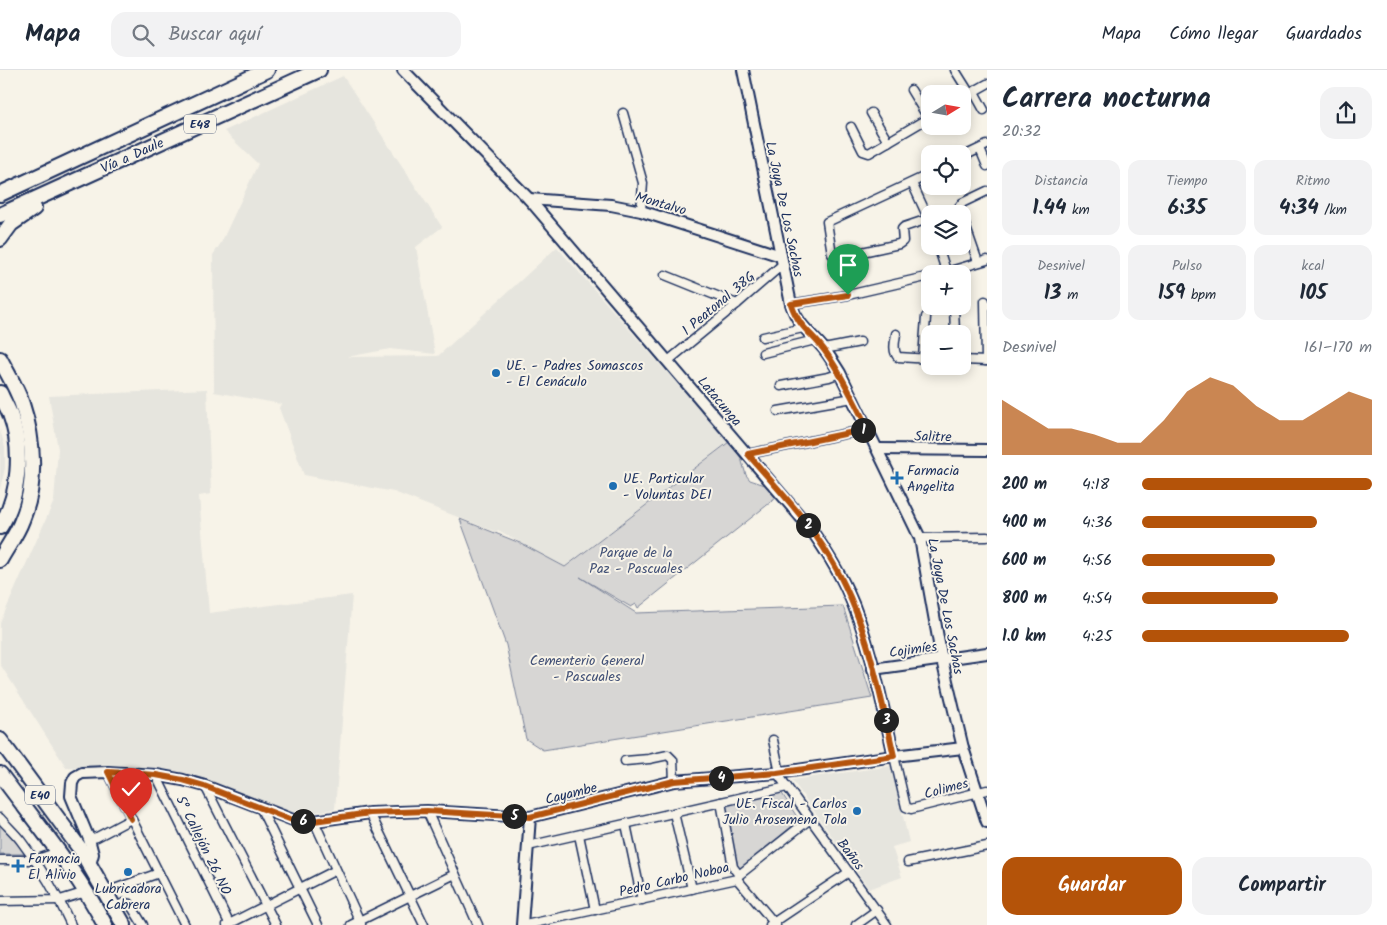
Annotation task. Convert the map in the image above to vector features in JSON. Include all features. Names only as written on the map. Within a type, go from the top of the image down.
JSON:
[{"type":"highway","name":"Vía a Daule","points":[[0,194],[267,70]]},
{"type":"highway","name":"Vía a Daule","points":[[0,215],[319,70]]},
{"type":"highway","points":[[0,239],[11,224],[22,215],[80,178]]},
{"type":"highway","points":[[0,225],[22,215]]},
{"type":"highway","points":[[0,359],[22,402],[30,433],[32,465],[31,488],[22,520],[0,560]]},
{"type":"highway","points":[[0,393],[10,415],[18,455],[15,484],[10,506],[0,527]]},
{"type":"highway","name":"E40","points":[[0,740],[81,850],[124,925]]},
{"type":"highway","name":"E40","points":[[0,774],[86,892],[105,925]]},
{"type":"street","name":"Latacunga","points":[[404,70],[529,198],[810,528],[830,558],[848,591],[873,669],[906,806],[911,809]]},
{"type":"street","name":"La Joya De Los Sachas","points":[[743,70],[795,317],[824,349],[840,373],[920,538],[942,660],[963,748],[982,791],[987,822]]},
{"type":"street","points":[[956,70],[964,85]]},
{"type":"street","points":[[971,94],[987,84]]},
{"type":"street","points":[[911,90],[921,106]]},
{"type":"street","points":[[971,97],[984,110]]},
{"type":"street","points":[[623,112],[644,183],[641,211]]},
{"type":"street","points":[[871,113],[888,142]]},
{"type":"street","points":[[850,127],[863,151],[866,153],[921,123]]},
{"type":"street","points":[[971,153],[983,147],[987,166]]},
{"type":"street","points":[[921,178],[827,222],[832,254],[835,257],[839,257],[899,244],[903,242],[902,229],[921,223]]},
{"type":"street","points":[[912,183],[922,205]]},
{"type":"street","points":[[960,205],[987,191]]},
{"type":"street","name":"Montalvo","points":[[529,198],[611,204],[641,211],[782,260]]},
{"type":"street","points":[[971,241],[978,262]]},
{"type":"street","name":"1 Peatonal 38G","points":[[668,361],[737,304],[782,260]]},
{"type":"street","points":[[969,265],[987,260]]},
{"type":"street","points":[[665,275],[737,304]]},
{"type":"street","points":[[791,304],[848,295],[921,278]]},
{"type":"street","points":[[971,360],[986,361],[985,301]]},
{"type":"street","points":[[926,317],[926,325]]},
{"type":"street","points":[[763,337],[803,328]]},
{"type":"street","points":[[896,334],[894,349],[898,357],[921,359]]},
{"type":"street","points":[[763,353],[815,340]]},
{"type":"street","points":[[824,349],[860,342]]},
{"type":"street","points":[[781,386],[829,377],[840,373]]},
{"type":"street","points":[[778,410],[853,398]]},
{"type":"street","points":[[748,454],[868,429]]},
{"type":"street","name":"Salitre","points":[[878,449],[987,450]]},
{"type":"street","points":[[920,538],[987,537]]},
{"type":"street","name":"Cojimíes","points":[[873,669],[987,653]]},
{"type":"street","points":[[773,740],[778,773]]},
{"type":"street","name":"Cayambe","points":[[90,865],[93,854],[89,838],[71,796],[72,783],[75,777],[82,773],[108,772],[156,775],[204,786],[292,820],[314,821],[370,813],[427,811],[530,817],[674,781],[778,773],[963,748]]},
{"type":"street","points":[[625,761],[668,755],[673,760],[674,781]]},
{"type":"street","points":[[108,772],[185,925]]},
{"type":"street","name":"Baños","points":[[778,773],[887,925]]},
{"type":"street","name":"5° Callejón 26 NO","points":[[156,775],[228,925]]},
{"type":"street","name":"5° Callejón 26 NO","points":[[204,786],[276,925]]},
{"type":"street","points":[[528,846],[788,787]]},
{"type":"street","name":"Colimes","points":[[911,809],[982,791]]},
{"type":"street","points":[[722,802],[733,866],[738,877],[773,924],[849,872]]},
{"type":"street","points":[[261,809],[301,887],[318,925]]},
{"type":"street","points":[[427,811],[478,925]]},
{"type":"street","points":[[370,813],[424,925]]},
{"type":"street","points":[[674,813],[692,889]]},
{"type":"street","points":[[524,925],[530,817]]},
{"type":"street","points":[[0,819],[21,840],[35,860],[60,900],[71,925]]},
{"type":"street","points":[[89,838],[131,819]]},
{"type":"street","name":"Pedro Carbo Noboa","points":[[524,925],[692,889],[738,877],[810,819]]},
{"type":"street","points":[[314,821],[360,923]]},
{"type":"street","points":[[626,824],[642,900]]},
{"type":"street","points":[[579,835],[595,910]]},
{"type":"street","points":[[908,862],[987,846]]},
{"type":"street","points":[[0,860],[35,860],[58,852]]},
{"type":"street","points":[[228,925],[336,870]]},
{"type":"street","points":[[106,892],[159,873]]},
{"type":"street","points":[[351,925],[360,923],[455,874]]},
{"type":"street","points":[[0,901],[60,900],[86,892]]},
{"type":"street","points":[[115,907],[124,903],[130,904],[143,925]]},
{"type":"street","points":[[856,925],[877,910]]},
{"type":"street","points":[[565,916],[566,925]]},
{"type":"shaded area","points":[[343,76],[442,227],[416,247],[435,354],[390,349],[347,357],[438,356],[557,247],[728,442],[564,567],[498,530],[496,532],[394,492],[304,475],[279,408],[281,404],[214,392],[213,255],[221,243],[258,164],[224,131]]},
{"type":"shaded area","points":[[207,389],[211,494],[199,496],[209,613],[352,595],[335,809],[299,815],[235,793],[153,771],[66,767],[0,664],[0,623],[54,501],[58,449],[49,396]]},
{"type":"shaded area","points":[[0,430],[5,447],[5,468],[0,490]]},
{"type":"shaded area","name":"UE. Fiscal - Carlos Julio Arosemena Tola","points":[[891,766],[909,842],[892,847],[902,877],[869,889],[792,780]]},
{"type":"green space","name":"Cementerio General - Pascuales","points":[[729,442],[741,458],[746,475],[750,480],[765,485],[776,498],[638,608],[636,604],[631,607],[580,577],[636,613],[843,606],[872,698],[543,750],[526,739],[506,645],[460,519],[520,543],[565,567]]},
{"type":"green space","points":[[781,792],[799,820],[740,870],[724,803]]},
{"type":"green space","points":[[0,822],[25,851],[26,854],[0,854]]},
{"type":"place","name":"UE. - Padres Somascos - El Cenáculo","points":[[496,373]]},
{"type":"place","name":"Farmacia Angelita","points":[[897,478]]},
{"type":"place","name":"UE. Particular - Voluntas DEI","points":[[613,486]]},
{"type":"place","name":"UE. Fiscal - Carlos Julio Arosemena Tola","points":[[857,811]]},
{"type":"place","name":"Farmacia El Alivio","points":[[18,866]]},
{"type":"place","name":"Lubricadora Cabrera","points":[[128,872]]},
{"type":"route","points":[[131,819],[108,772],[156,775],[183,780],[204,786],[292,820],[314,821],[370,813],[427,811],[530,817],[674,781],[777,773],[894,756],[882,701],[848,591],[830,558],[810,528],[748,454],[868,429],[840,373],[824,349],[795,317],[791,304],[848,295]]},
{"type":"park label","name":"Parque de la Paz - Pascuales","points":[[636,560]]}]
